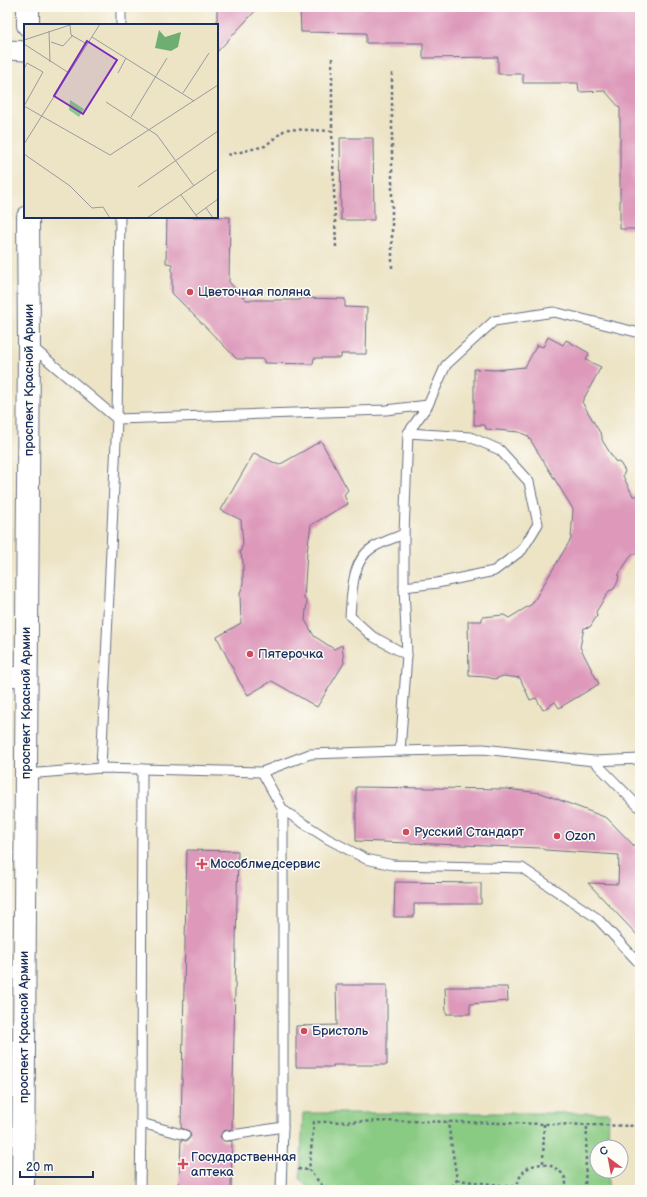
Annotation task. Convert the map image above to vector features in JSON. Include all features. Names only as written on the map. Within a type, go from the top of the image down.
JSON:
[{"type":"main road","points":[[28,7],[28,24]]},
{"type":"main road","name":"проспект Красной Армии","points":[[23,1190],[26,774],[17,677],[30,344],[28,218]]},
{"type":"street","points":[[7,50],[24,51]]},
{"type":"lane","points":[[121,7],[121,24]]},
{"type":"lane","points":[[101,768],[117,419],[120,218]]},
{"type":"lane","points":[[400,751],[408,655],[404,587],[404,534],[408,433],[428,405],[446,365],[494,321],[554,312],[640,333]]},
{"type":"lane","points":[[30,344],[117,419],[386,410],[428,405]]},
{"type":"lane","points":[[404,587],[437,583],[494,571],[522,550],[538,524],[529,482],[500,450],[470,437],[408,433]]},
{"type":"lane","points":[[404,534],[371,548],[358,564],[352,589],[350,616],[372,636],[408,655]]},
{"type":"lane","points":[[26,774],[101,768],[262,772],[310,754],[400,751],[483,749],[594,761],[640,759]]},
{"type":"lane","points":[[594,761],[640,808]]},
{"type":"lane","points":[[140,1190],[142,1123],[142,769]]},
{"type":"lane","points":[[262,772],[283,810],[328,839],[366,859],[394,865],[522,868],[597,918],[640,964]]},
{"type":"lane","points":[[281,1190],[283,1127],[283,810]]},
{"type":"lane","points":[[142,1123],[185,1135]]},
{"type":"lane","points":[[226,1136],[283,1127]]},
{"type":"path","points":[[332,58],[332,131],[336,247]]},
{"type":"path","points":[[392,71],[392,268]]},
{"type":"path","points":[[228,156],[265,146],[286,129],[332,131]]},
{"type":"path","points":[[325,1190],[309,1170],[314,1122],[410,1121],[640,1126]]},
{"type":"path","points":[[448,1122],[457,1180]]},
{"type":"path","points":[[544,1124],[544,1164]]},
{"type":"path","points":[[586,1190],[588,1125]]},
{"type":"path","points":[[457,1180],[517,1189],[517,1182],[523,1172],[532,1165],[544,1164],[556,1168],[564,1177],[567,1190]]},
{"type":"path","points":[[447,1190],[457,1180]]},
{"type":"green space","points":[[303,1113],[609,1113],[608,1139],[589,1139],[589,1179],[608,1179],[608,1190],[310,1190],[300,1179]]},
{"type":"building","points":[[217,7],[259,7],[218,51]]},
{"type":"building","points":[[300,7],[640,7],[640,229],[620,229],[620,108],[605,91],[579,92],[578,83],[523,83],[523,74],[498,74],[498,57],[423,58],[423,43],[366,43],[366,33],[301,32]]},
{"type":"building","points":[[340,138],[373,138],[374,220],[341,220]]},
{"type":"building","points":[[230,217],[229,282],[246,300],[300,300],[300,298],[345,299],[345,307],[367,308],[366,354],[341,354],[341,358],[314,358],[313,364],[264,363],[264,359],[237,359],[172,293],[172,264],[166,263],[167,218]]},
{"type":"building","points":[[548,337],[563,345],[566,340],[589,353],[586,360],[601,367],[582,402],[615,461],[620,463],[625,471],[623,476],[633,496],[640,496],[640,554],[632,554],[619,574],[618,581],[614,589],[609,591],[596,612],[597,616],[590,627],[584,628],[580,647],[599,684],[559,708],[555,702],[543,710],[536,698],[530,700],[520,678],[503,676],[495,679],[469,676],[468,621],[482,621],[482,617],[504,615],[509,618],[532,604],[571,539],[573,509],[528,436],[519,432],[486,429],[485,425],[474,425],[474,369],[495,370],[525,367],[537,345],[543,347]]},
{"type":"building","points":[[321,441],[348,490],[344,495],[348,504],[311,525],[307,552],[304,599],[307,601],[305,620],[314,636],[334,649],[342,645],[344,663],[317,707],[272,681],[248,695],[239,681],[217,637],[241,623],[240,594],[243,583],[243,561],[240,552],[243,544],[241,520],[221,510],[254,453],[279,465]]},
{"type":"building","points":[[356,787],[506,789],[541,793],[607,818],[640,852],[640,938],[588,883],[618,884],[619,855],[545,850],[541,848],[356,841]]},
{"type":"building","points":[[187,850],[238,851],[232,1129],[223,1131],[220,1137],[224,1141],[232,1141],[231,1190],[179,1190],[181,1140],[187,1141],[191,1136],[189,1131],[181,1128]]},
{"type":"building","points":[[395,882],[481,883],[481,904],[414,904],[414,917],[394,917]]},
{"type":"building","points":[[336,985],[387,985],[387,1065],[296,1067],[296,1026],[337,1025]]},
{"type":"building","points":[[445,987],[507,987],[508,1001],[470,1004],[470,1014],[446,1014]]},
{"type":"place","name":"Цветочная поляна","points":[[190,292]]},
{"type":"place","name":"Пятерочка","points":[[250,654]]},
{"type":"place","name":"Русский Стандарт","points":[[406,832]]},
{"type":"place","name":"Ozon","points":[[557,836]]},
{"type":"place","name":"Мособлмедсервис","points":[[202,864]]},
{"type":"place","name":"Бристоль","points":[[304,1031]]},
{"type":"place","name":"Государственная аптека","points":[[183,1164]]}]
